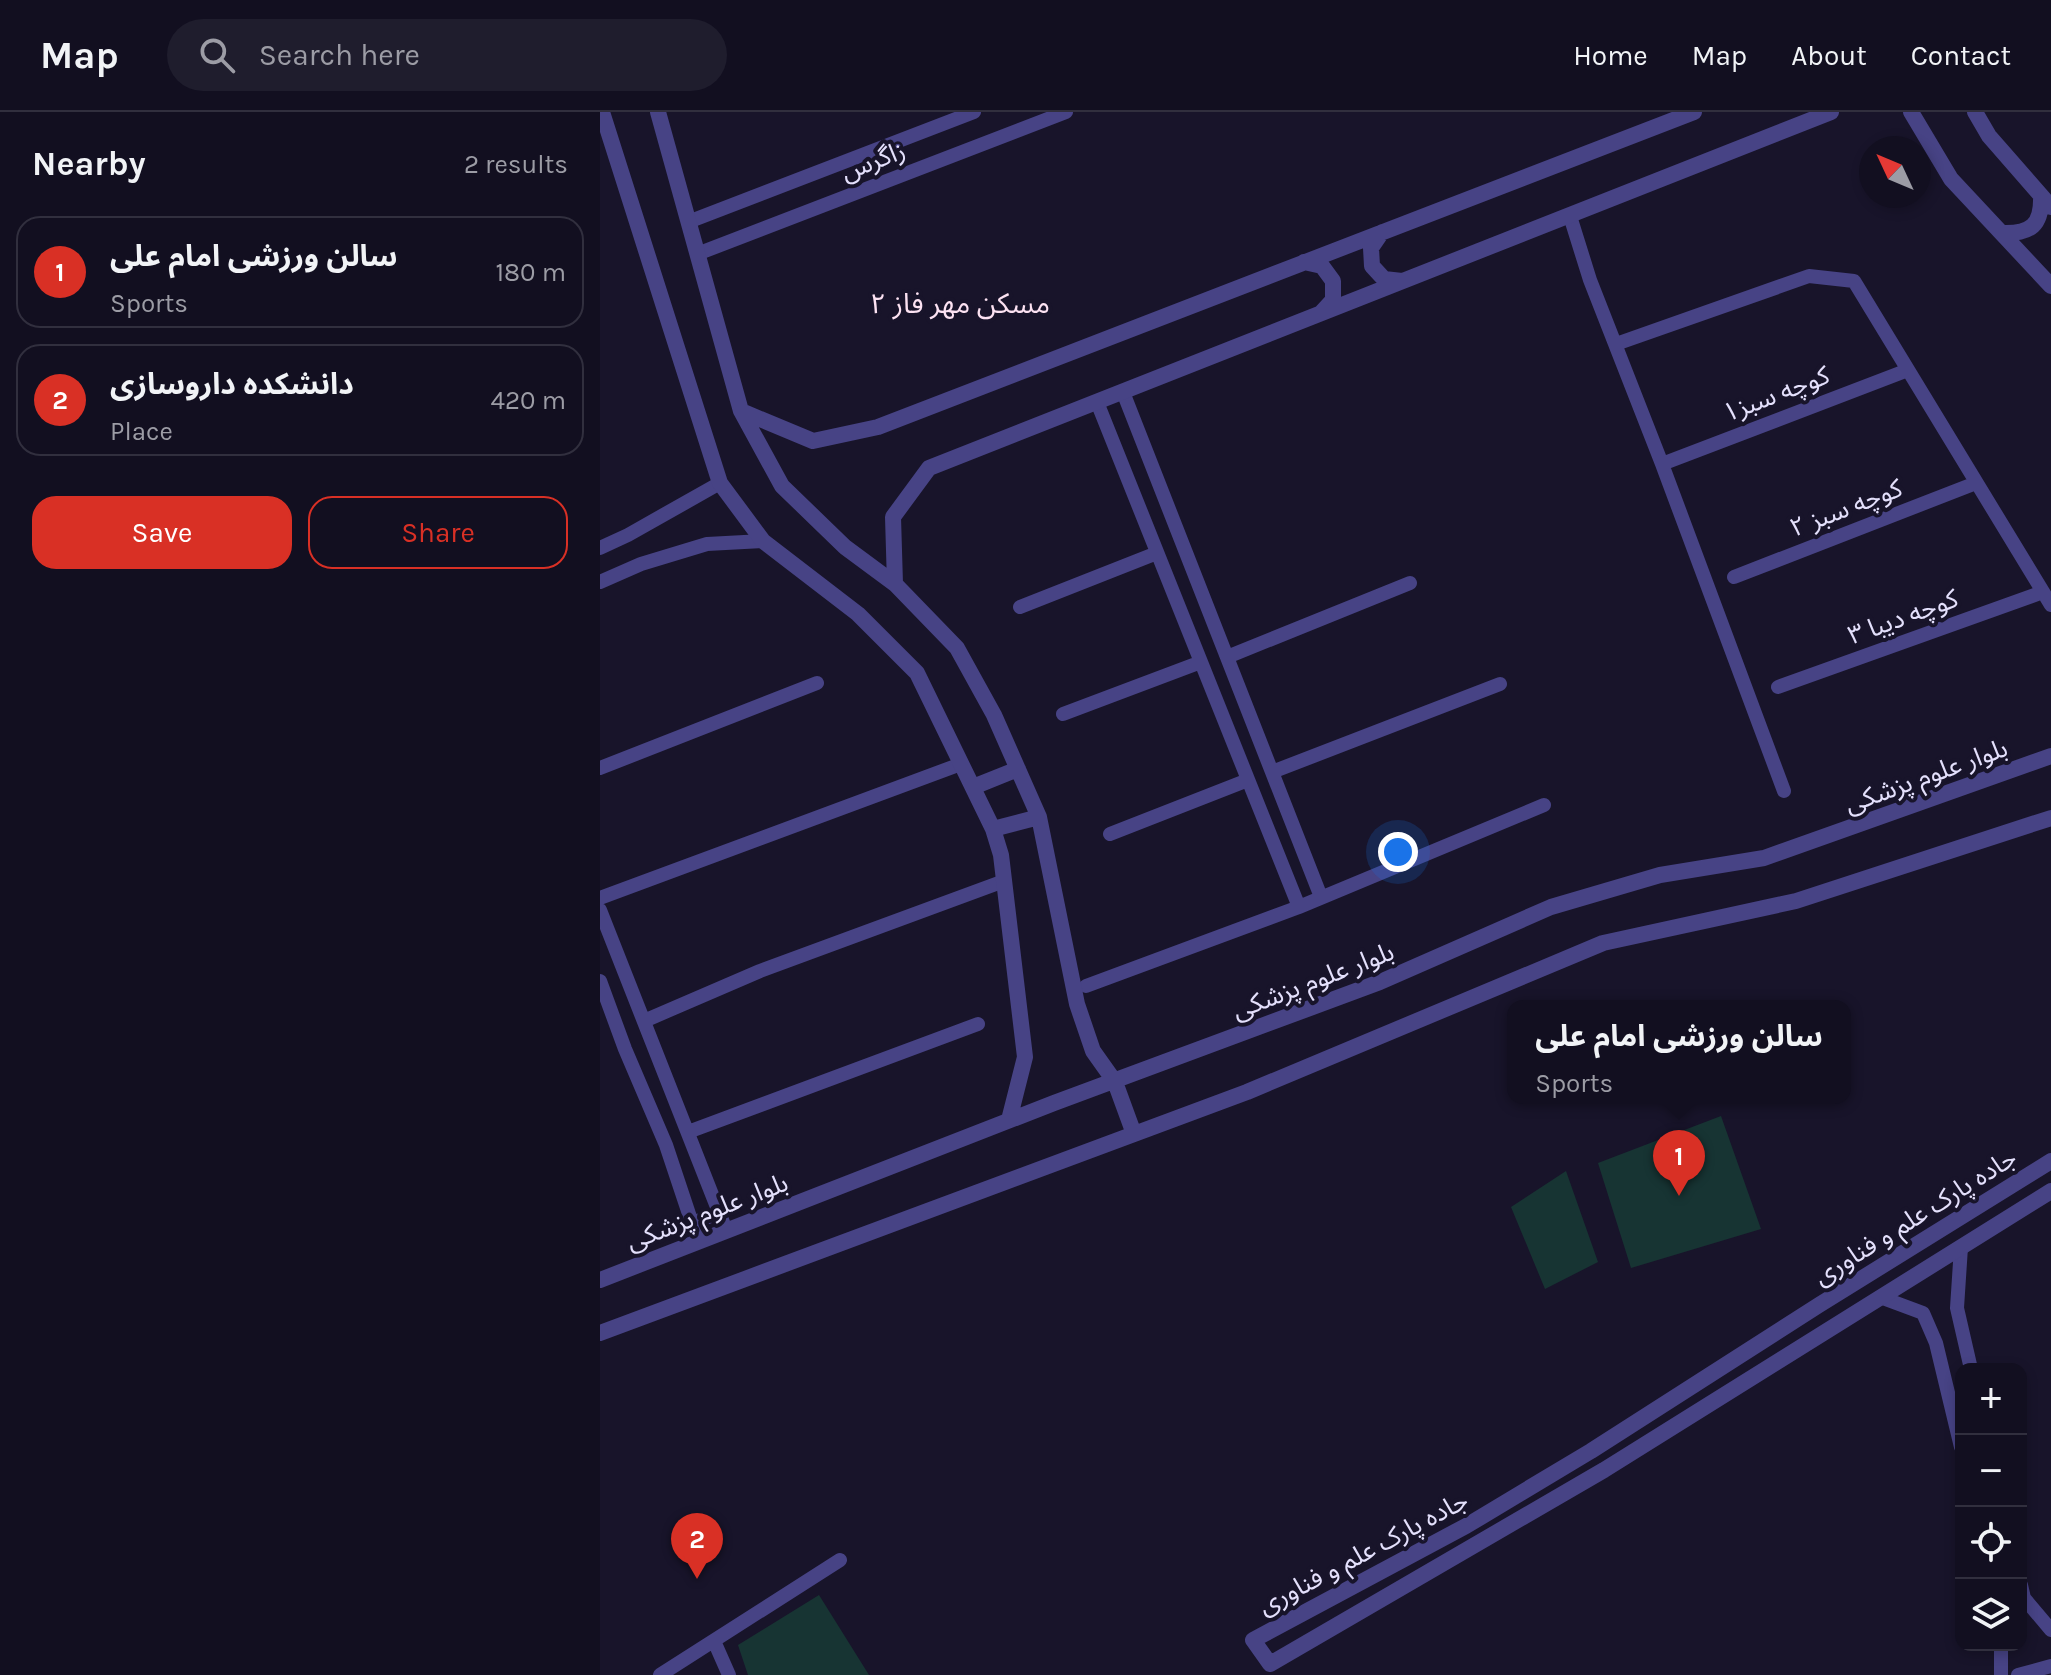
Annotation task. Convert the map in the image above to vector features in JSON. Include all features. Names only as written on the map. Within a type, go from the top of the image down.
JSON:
[{"type":"street","points":[[602,112],[720,483],[763,541],[858,614],[917,673],[993,829],[1001,855],[1025,1057],[1009,1120]]},
{"type":"street","points":[[658,112],[741,411],[782,486],[845,547],[895,584],[957,648],[994,715],[1039,817],[1077,1004],[1093,1051],[1115,1082],[1134,1134]]},
{"type":"street","points":[[925,112],[932,128]]},
{"type":"street","name":"زاگرس","points":[[688,222],[974,112]]},
{"type":"street","name":"زاگرس","points":[[697,254],[1066,112]]},
{"type":"street","points":[[741,411],[813,441],[878,427],[1694,112]]},
{"type":"street","points":[[895,584],[893,517],[929,468],[1831,112]]},
{"type":"street","points":[[1911,112],[1951,179],[2051,286]]},
{"type":"street","points":[[1975,112],[1989,136],[2046,202],[2038,221],[2029,229],[2016,234],[2002,233]]},
{"type":"street","points":[[1570,216],[1590,280],[1784,791]]},
{"type":"street","points":[[1382,232],[1371,248],[1372,266],[1384,279],[1402,281]]},
{"type":"street","points":[[1304,262],[1322,266],[1333,281],[1333,300],[1320,314]]},
{"type":"street","points":[[1616,344],[1809,276],[1854,281],[2047,599]]},
{"type":"street","name":"کوچه سبز۱","points":[[1662,464],[1908,370]]},
{"type":"street","points":[[1123,392],[1321,897]]},
{"type":"street","points":[[1097,402],[1299,907]]},
{"type":"street","points":[[600,548],[720,483]]},
{"type":"street","name":"کوچه سبز ۲","points":[[1734,577],[1976,483]]},
{"type":"street","points":[[600,582],[641,564],[707,544],[763,541]]},
{"type":"street","points":[[1020,607],[1157,553]]},
{"type":"street","points":[[1227,657],[1410,583]]},
{"type":"street","name":"کوچه دیبا ۳","points":[[1778,687],[2047,599]]},
{"type":"street","points":[[1063,714],[1201,662]]},
{"type":"street","points":[[600,768],[817,683]]},
{"type":"street","points":[[1272,772],[1500,684]]},
{"type":"street","name":"بلوار علوم پزشکی","points":[[600,1280],[1009,1120],[1380,982],[1551,907],[1660,875],[1764,858],[2051,756]]},
{"type":"street","points":[[600,898],[961,764]]},
{"type":"street","points":[[973,787],[1018,769]]},
{"type":"street","points":[[1110,834],[1248,780]]},
{"type":"street","points":[[1086,986],[1299,907],[1544,805]]},
{"type":"street","points":[[993,829],[1039,817]]},
{"type":"street","points":[[600,1333],[1261,1086],[1603,943],[1796,901],[2051,818]]},
{"type":"street","points":[[644,1021],[760,971],[1004,881]]},
{"type":"street","points":[[600,910],[726,1230]]},
{"type":"street","points":[[600,981],[666,1145],[698,1241]]},
{"type":"street","points":[[688,1132],[978,1024]]},
{"type":"street","name":"جاده پارک علم و فناوری","points":[[2051,1161],[1591,1451],[1466,1526],[1253,1640],[1270,1664],[1604,1470],[2051,1191]]},
{"type":"street","points":[[692,1223],[719,1213]]},
{"type":"street","points":[[1961,1247],[1957,1308],[1970,1363]]},
{"type":"street","points":[[1880,1297],[1923,1313],[1936,1343],[1958,1435]]},
{"type":"street","points":[[1591,1451],[1604,1470]]},
{"type":"street","points":[[660,1675],[840,1560]]},
{"type":"street","points":[[2027,1602],[2051,1630]]},
{"type":"street","points":[[714,1641],[729,1675]]},
{"type":"street","points":[[2001,1651],[2001,1675]]},
{"type":"street","points":[[2018,1675],[2051,1666]]},
{"type":"green space","points":[[1721,1116],[1761,1229],[1631,1268],[1598,1163]]},
{"type":"green space","points":[[1566,1171],[1598,1262],[1545,1289],[1511,1207]]},
{"type":"green space","points":[[819,1595],[869,1675],[748,1675],[738,1645]]},
{"type":"place","name":"سالن ورزشی امام علی","points":[[1679,1196]]},
{"type":"place","name":"دانشکده داروسازی","points":[[697,1579]]},
{"type":"district","name":"مسکن مهر فاز ۲","points":[[960,303]]}]
